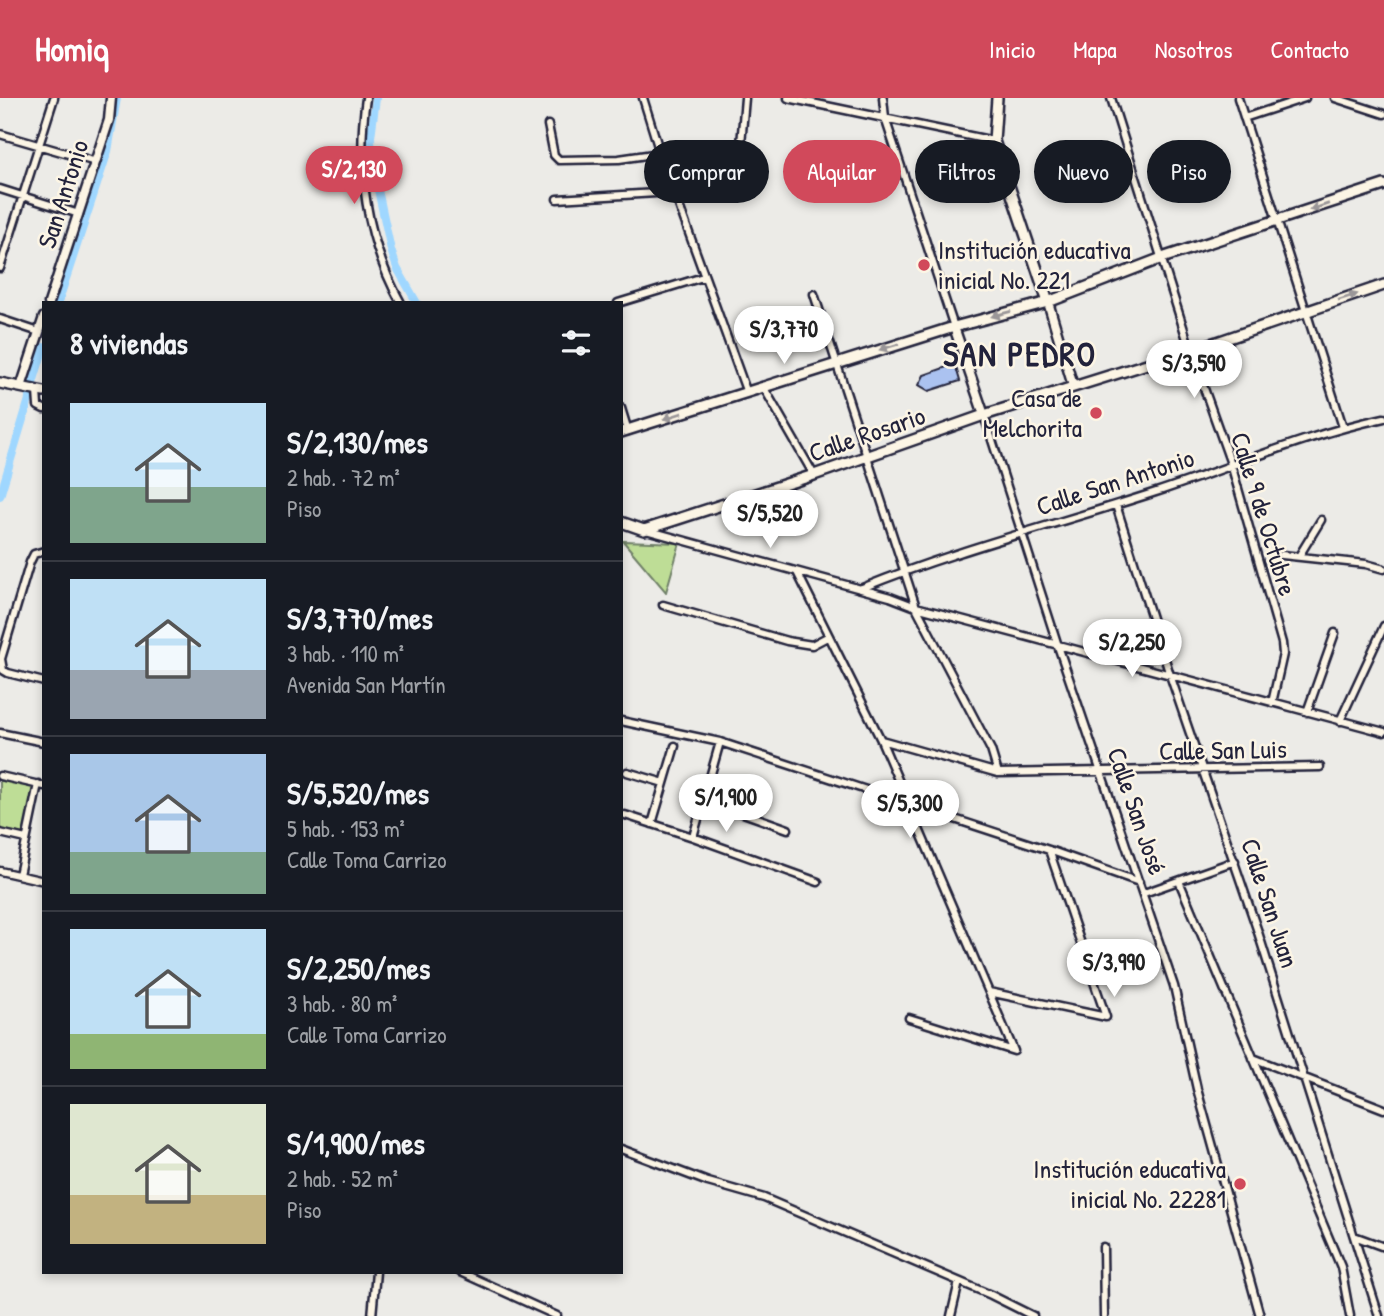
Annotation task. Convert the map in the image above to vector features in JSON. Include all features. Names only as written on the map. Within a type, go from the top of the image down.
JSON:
[{"type":"main road","points":[[993,140],[997,98]]},
{"type":"main road","points":[[624,431],[954,327],[1048,302],[1162,258],[1384,185]]},
{"type":"main road","points":[[1014,203],[1048,302]]},
{"type":"main road","name":"Calle Rosario","points":[[644,530],[814,475],[984,415],[1217,342],[1384,285]]},
{"type":"main road","points":[[0,383],[40,391]]},
{"type":"main road","points":[[623,523],[644,530]]},
{"type":"street","points":[[0,268],[3,246],[24,196],[54,98]]},
{"type":"street","name":"San Antonio","points":[[50,301],[109,120],[111,98]]},
{"type":"street","points":[[366,98],[360,163],[373,237],[380,259],[400,301]]},
{"type":"street","points":[[643,98],[656,140]]},
{"type":"street","points":[[741,140],[745,98]]},
{"type":"street","points":[[788,98],[988,140]]},
{"type":"street","points":[[883,98],[885,118],[954,327]]},
{"type":"street","name":"Calle 9 de Octubre","points":[[1111,98],[1190,349],[1231,464],[1282,643],[1283,654],[1272,703]]},
{"type":"street","points":[[1238,98],[1343,427]]},
{"type":"street","points":[[1244,118],[1305,98]]},
{"type":"street","points":[[1335,98],[1384,114]]},
{"type":"street","points":[[548,125],[554,155],[559,160],[619,159],[644,155]]},
{"type":"street","points":[[0,134],[96,162]]},
{"type":"street","points":[[0,189],[79,214]]},
{"type":"street","points":[[557,199],[644,194]]},
{"type":"street","points":[[677,203],[747,393]]},
{"type":"street","points":[[623,301],[703,277]]},
{"type":"street","points":[[814,294],[916,607],[991,750],[998,773]]},
{"type":"street","points":[[1048,302],[1073,386]]},
{"type":"street","points":[[0,319],[39,332]]},
{"type":"street","points":[[21,387],[42,323]]},
{"type":"street","name":"Calle San José","points":[[954,327],[1058,646],[1174,986],[1197,1089],[1260,1316]]},
{"type":"street","points":[[764,388],[814,475]]},
{"type":"street","points":[[40,391],[38,406],[42,408]]},
{"type":"street","name":"Calle San Antonio","points":[[860,589],[904,571],[1116,505],[1343,427],[1384,418]]},
{"type":"street","name":"Calle San Juan","points":[[1116,505],[1201,770],[1235,861],[1380,1314]]},
{"type":"street","points":[[1300,556],[1321,520]]},
{"type":"street","points":[[644,530],[1058,646],[1384,732]]},
{"type":"street","points":[[42,551],[38,551],[30,562],[1,659],[3,670],[8,673],[42,682]]},
{"type":"street","points":[[1282,555],[1366,564],[1384,569]]},
{"type":"street","points":[[797,572],[910,804],[1014,1051],[909,1018]]},
{"type":"street","points":[[663,605],[787,641],[812,645],[829,636]]},
{"type":"street","points":[[1339,721],[1384,626]]},
{"type":"street","points":[[1307,712],[1335,633]]},
{"type":"street","points":[[623,721],[720,742],[1049,850],[1139,883]]},
{"type":"street","points":[[0,733],[42,742]]},
{"type":"street","name":"Calle San Luis","points":[[881,740],[998,773],[1320,767]]},
{"type":"street","points":[[693,836],[720,742]]},
{"type":"street","points":[[652,824],[675,746]]},
{"type":"street","points":[[627,772],[664,783]]},
{"type":"street","points":[[0,776],[41,785],[19,875]]},
{"type":"street","points":[[704,799],[788,829]]},
{"type":"street","points":[[625,816],[693,836],[818,882]]},
{"type":"street","points":[[0,832],[26,839]]},
{"type":"street","points":[[989,992],[1106,1017],[1049,850]]},
{"type":"street","points":[[1144,893],[1235,861]]},
{"type":"street","points":[[0,871],[42,881]]},
{"type":"street","points":[[1179,881],[1341,1267],[1350,1316]]},
{"type":"street","points":[[1253,1058],[1384,1109]]},
{"type":"street","points":[[623,1150],[708,1182],[764,1198],[1033,1316]]},
{"type":"street","points":[[1354,1236],[1384,1247]]},
{"type":"street","points":[[1103,1247],[1104,1316]]},
{"type":"street","points":[[372,1316],[376,1274]]},
{"type":"street","points":[[464,1274],[557,1316]]},
{"type":"street","points":[[951,1316],[959,1282]]},
{"type":"green space","points":[[623,541],[680,543],[666,592]]},
{"type":"green space","points":[[0,777],[41,788],[31,833],[28,835],[0,829]]},
{"type":"building","points":[[955,364],[960,381],[929,391],[919,385],[924,375]]},
{"type":"waterway","points":[[59,301],[108,151],[117,98]]},
{"type":"waterway","points":[[376,98],[371,137],[372,162],[391,250],[397,268],[416,301]]},
{"type":"waterway","points":[[33,383],[42,354]]},
{"type":"waterway","points":[[0,496],[30,396]]},
{"type":"place","name":"Institución educativa inicial No. 221","points":[[924,265]]},
{"type":"place","name":"Casa de Melchorita","points":[[1096,413]]},
{"type":"place","name":"Institución educativa inicial No. 22281","points":[[1240,1184]]},
{"type":"district","name":"SAN PEDRO","points":[[1020,354]]}]
